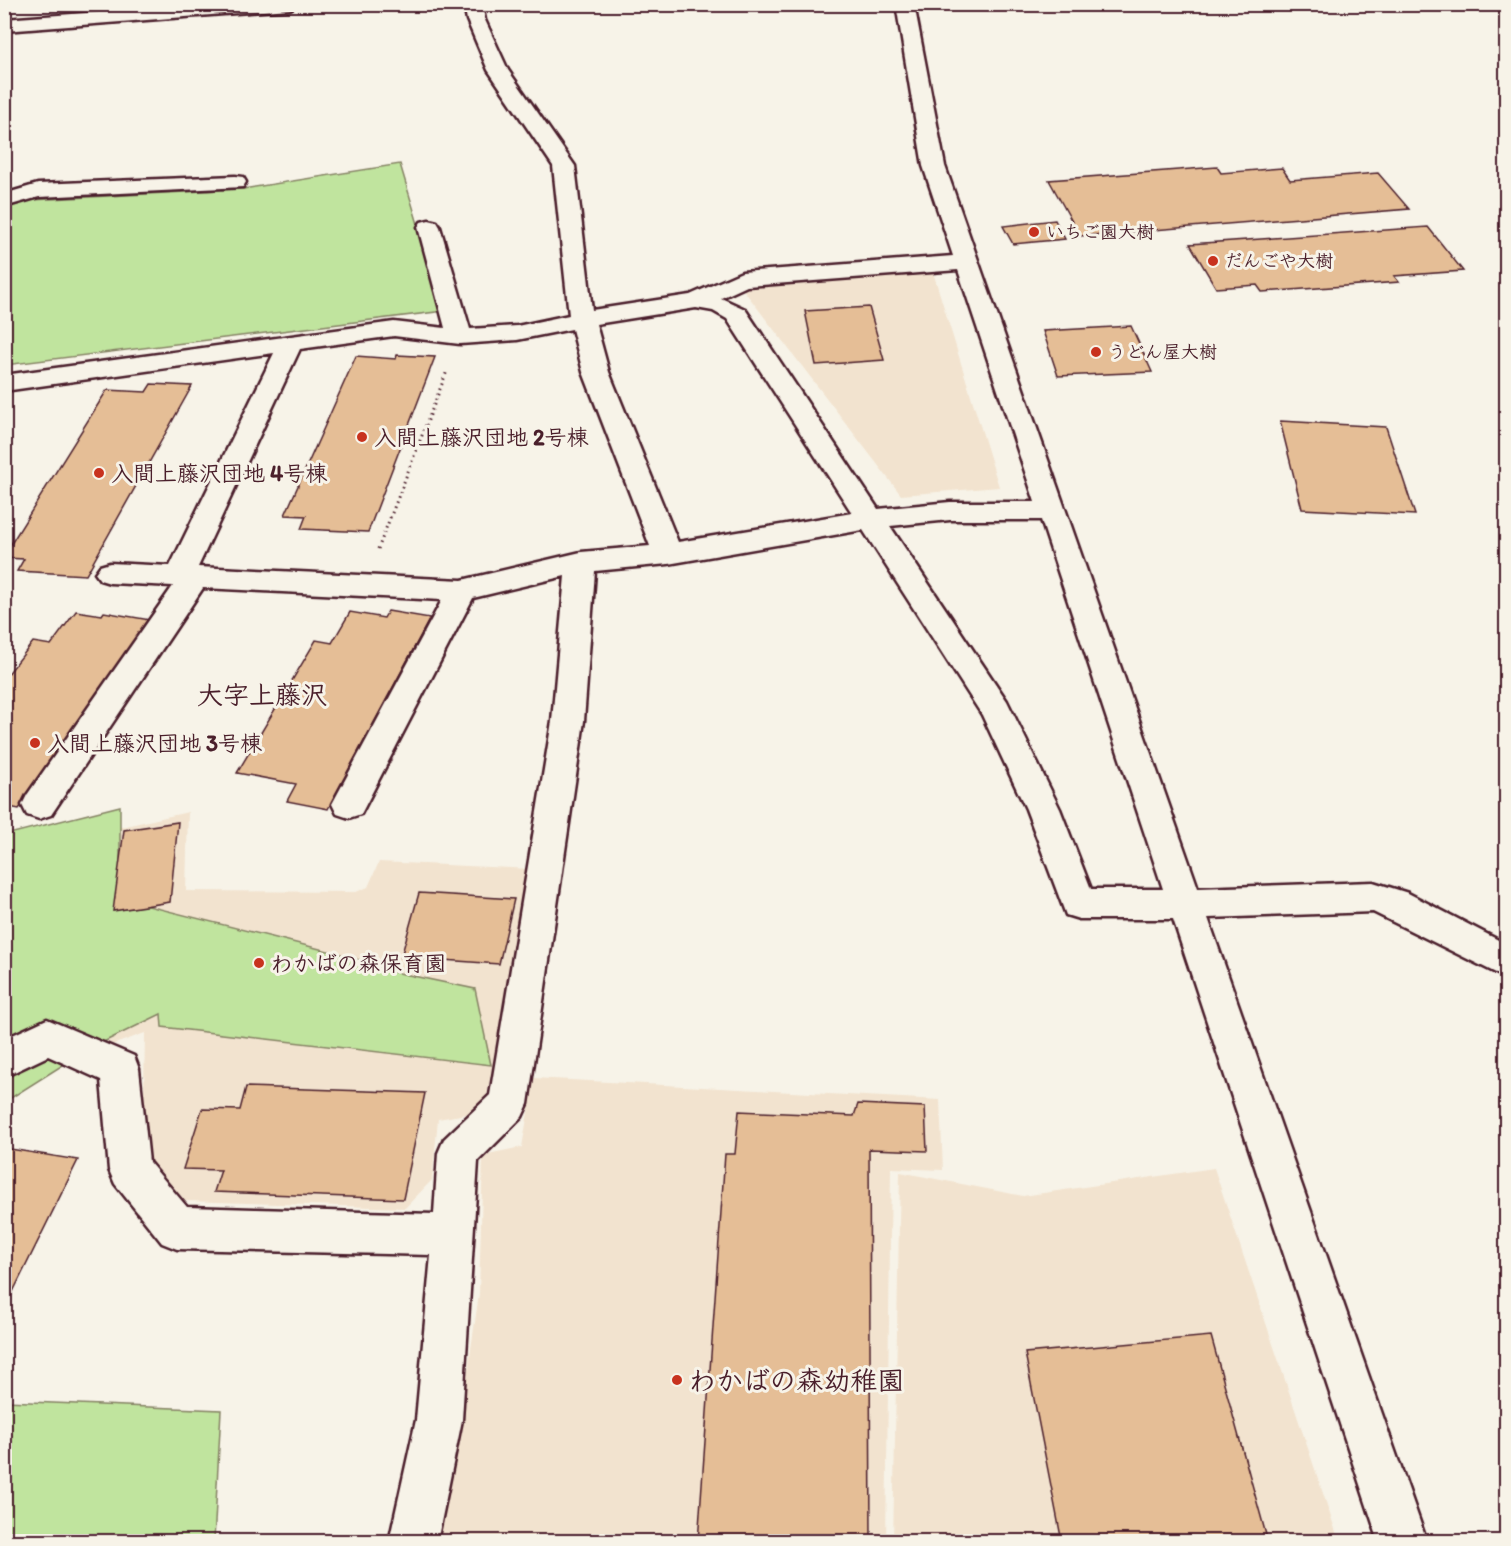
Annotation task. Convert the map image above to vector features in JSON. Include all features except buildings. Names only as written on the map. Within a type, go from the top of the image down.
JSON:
[{"type":"street","points":[[4,25],[290,4]]},
{"type":"street","points":[[473,4],[476,20],[498,70],[564,166],[579,307],[596,372],[668,554]]},
{"type":"street","points":[[905,4],[934,166],[1403,1542]]},
{"type":"street","points":[[4,201],[38,191],[235,182]]},
{"type":"street","points":[[429,227],[460,337]]},
{"type":"street","points":[[4,383],[394,329],[460,337],[518,333],[696,301],[742,279],[967,262]]},
{"type":"street","points":[[696,301],[720,305],[736,314],[996,710],[1042,808],[1079,904],[1186,904],[1373,897],[1395,904],[1506,962]]},
{"type":"street","points":[[39,805],[186,577],[291,343]]},
{"type":"street","points":[[110,573],[462,590],[581,562],[668,554],[870,519],[950,510],[1051,510]]},
{"type":"street","points":[[413,1542],[439,1420],[458,1154],[508,1104],[568,722],[581,562]]},
{"type":"street","points":[[349,804],[462,590]]},
{"type":"street","points":[[4,1059],[47,1037],[120,1069],[129,1170],[177,1228],[454,1235]]},
{"type":"path","points":[[364,585],[460,337]]},
{"type":"shaded area","points":[[933,272],[999,487],[901,495],[742,288]]},
{"type":"shaded area","name":"わかばの森保育園","points":[[188,812],[186,891],[356,892],[368,887],[379,862],[531,869],[486,1101],[472,1113],[438,1119],[432,1180],[405,1208],[185,1201],[143,1153],[145,1033],[5,1084],[5,853]]},
{"type":"shaded area","name":"わかばの森幼稚園","points":[[534,1078],[940,1100],[943,1170],[891,1168],[886,1541],[438,1542],[454,1466],[479,1294],[483,1155],[522,1147]]},
{"type":"shaded area","points":[[1214,1168],[1339,1541],[893,1542],[900,1172],[1023,1196]]},
{"type":"green space","points":[[400,164],[444,311],[5,365],[4,209],[31,200],[243,189]]},
{"type":"green space","points":[[120,806],[120,899],[344,955],[394,972],[475,989],[491,1065],[162,1027],[161,1014],[85,1051],[9,1099],[5,1105],[5,835]]},
{"type":"green space","points":[[5,1401],[221,1410],[214,1541],[5,1541]]},
{"type":"place","name":"いちご園大樹","points":[[1034,232]]},
{"type":"place","name":"だんごや大樹","points":[[1213,261]]},
{"type":"place","name":"うどん屋大樹","points":[[1096,352]]},
{"type":"place","name":"入間上藤沢団地 2号棟","points":[[362,437]]},
{"type":"place","name":"入間上藤沢団地 4号棟","points":[[99,473]]},
{"type":"place","name":"入間上藤沢団地 3号棟","points":[[35,743]]},
{"type":"place","name":"わかばの森保育園","points":[[259,963]]},
{"type":"place","name":"わかばの森幼稚園","points":[[677,1380]]},
{"type":"district","name":"大字上藤沢","points":[[262,695]]}]
